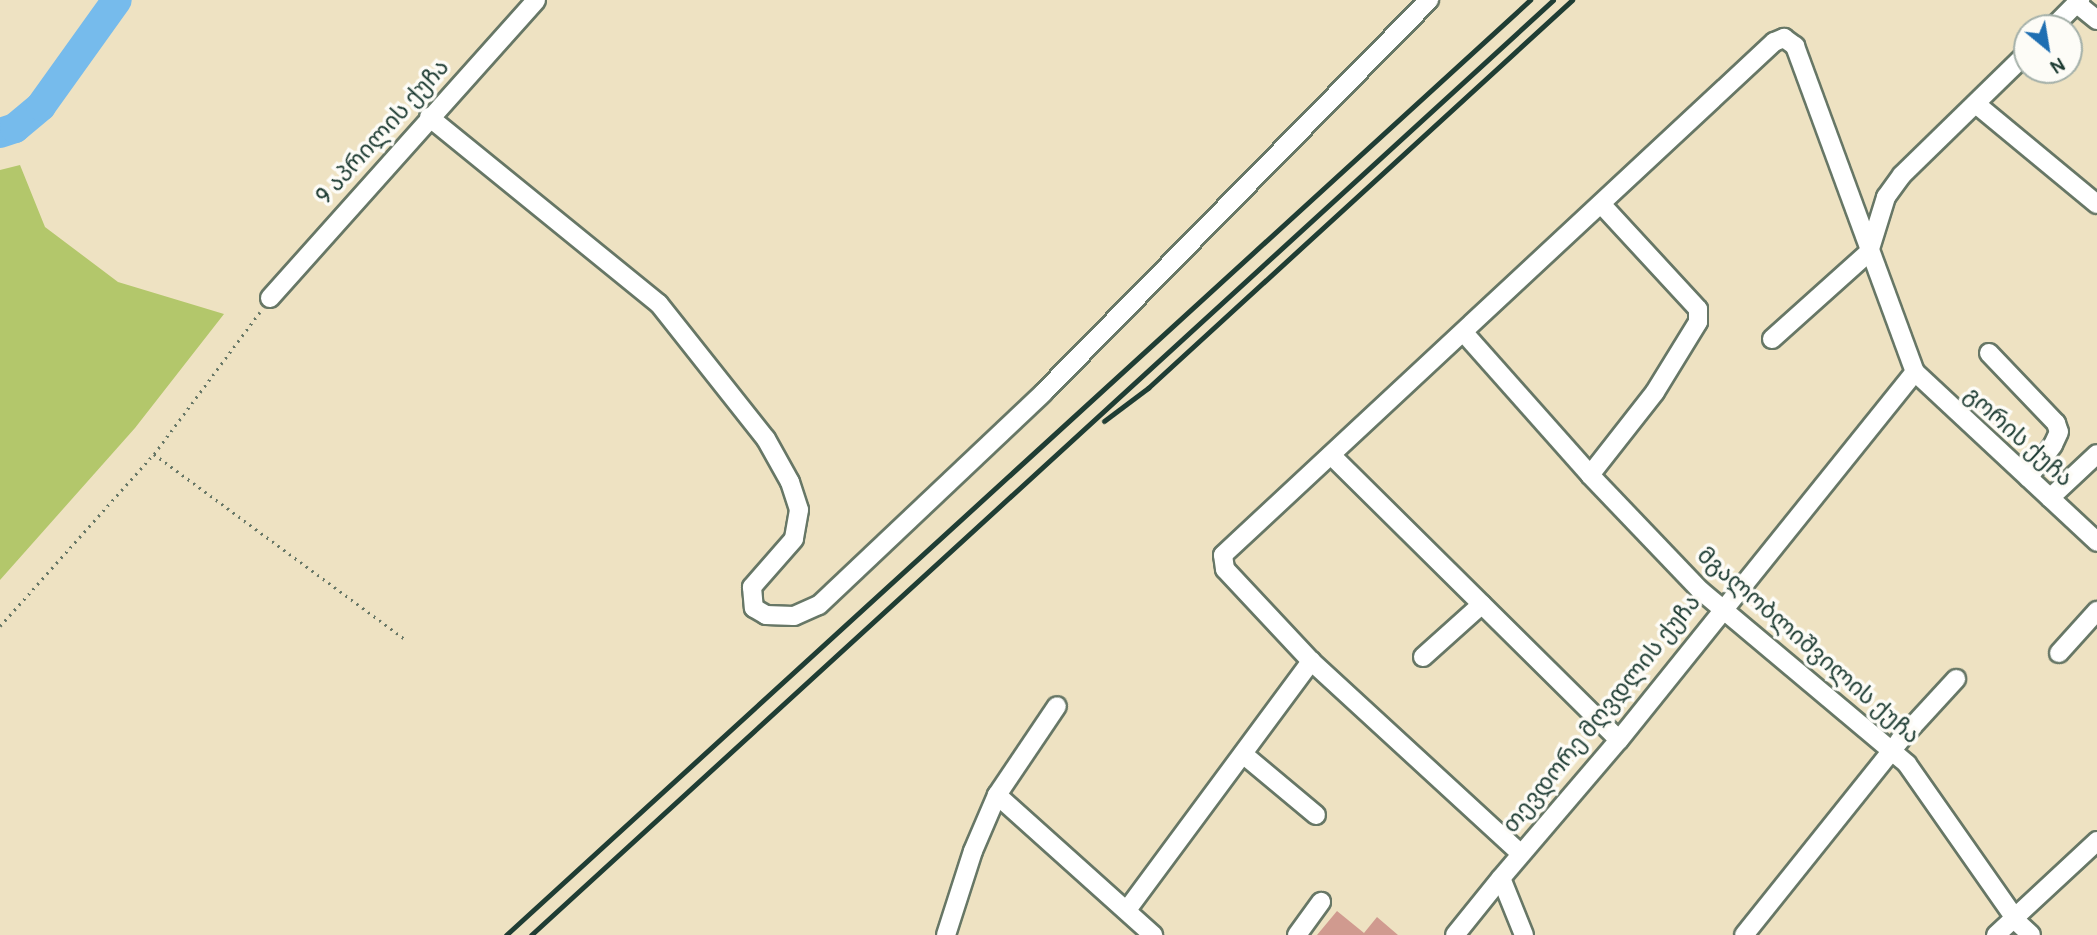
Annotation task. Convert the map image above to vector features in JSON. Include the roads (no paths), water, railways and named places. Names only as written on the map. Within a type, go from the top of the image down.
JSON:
[{"type":"street","name":"9 აპრილის ქუჩა","points":[[270,298],[536,0]]},
{"type":"street","points":[[429,117],[659,304],[766,439],[790,482],[799,510],[794,539],[752,587],[754,608],[766,615],[794,617],[819,605],[1043,393],[1429,0]]},
{"type":"street","points":[[2078,2],[2097,20]]},
{"type":"street","points":[[1520,853],[1311,661],[1221,562],[1223,555],[1784,38],[1796,46],[1915,372]]},
{"type":"street","points":[[1772,339],[1869,252],[1886,197],[1902,175],[2013,66]]},
{"type":"street","points":[[1976,104],[2097,204]]},
{"type":"street","points":[[1590,475],[1655,392],[1698,322],[1698,309],[1602,205]]},
{"type":"street","name":"მგალობლიშვილის ქუჩა","points":[[1465,334],[1590,475],[1701,591],[1907,764],[2015,918],[2031,935]]},
{"type":"street","points":[[1989,353],[2056,423],[2059,432],[2053,445],[2028,478]]},
{"type":"street","name":"გორის ქუჩა","points":[[1915,372],[1938,397],[2097,541]]},
{"type":"street","name":"თევდორე მღვდლის ქუჩა","points":[[1454,935],[1520,853],[1619,740],[1723,607],[1915,372]]},
{"type":"street","points":[[2050,498],[2097,454]]},
{"type":"street","points":[[1331,455],[1619,740]]},
{"type":"street","points":[[1423,657],[1482,604]]},
{"type":"street","points":[[2059,653],[2097,611]]},
{"type":"street","points":[[1127,911],[1311,661]]},
{"type":"street","points":[[1744,935],[1956,679]]},
{"type":"street","points":[[946,935],[973,851],[997,795],[1056,706]]},
{"type":"street","points":[[1243,754],[1316,815]]},
{"type":"street","points":[[997,795],[1153,935]]},
{"type":"street","points":[[1996,935],[2097,841]]},
{"type":"street","points":[[1501,878],[1524,935]]},
{"type":"street","points":[[1297,935],[1321,902]]},
{"type":"waterway","points":[[0,133],[15,128],[41,106],[117,0]]},
{"type":"railway","points":[[506,935],[1530,0]]},
{"type":"railway","points":[[531,935],[1553,0]]},
{"type":"railway","points":[[1104,421],[1148,388],[1572,0]]}]
